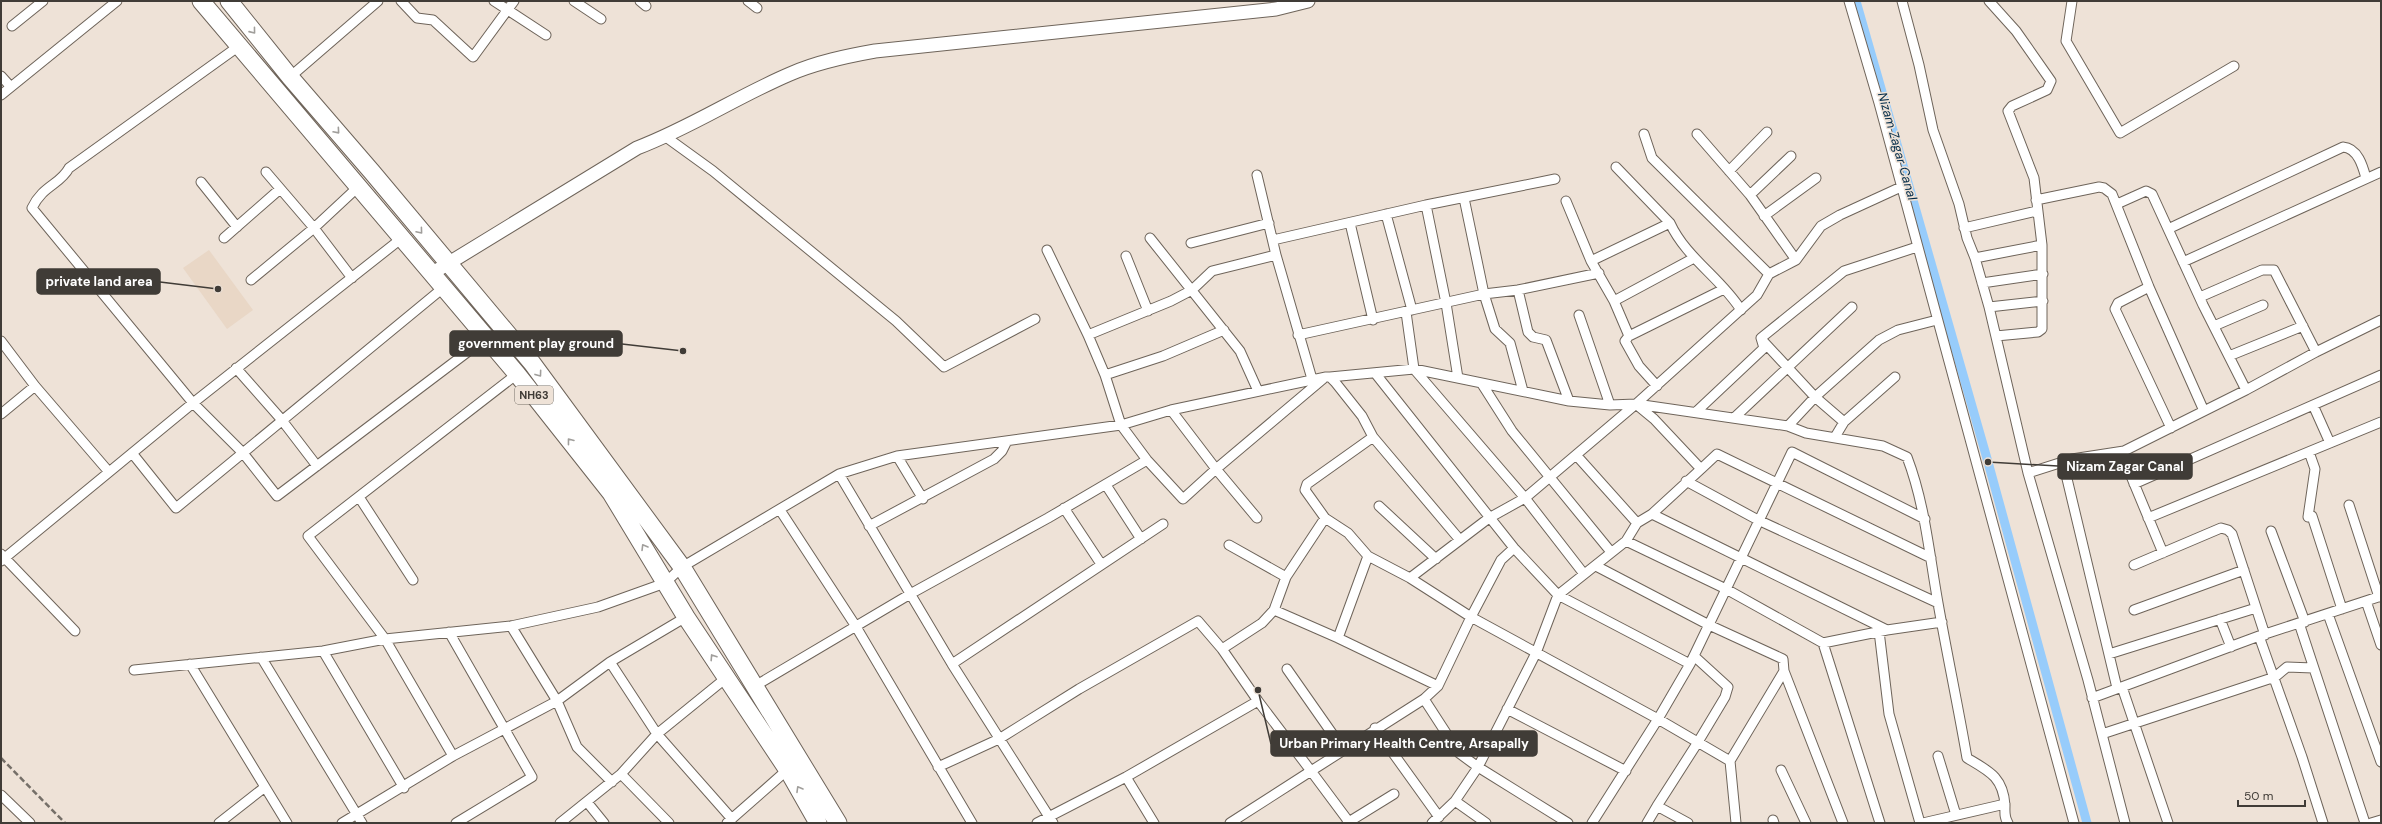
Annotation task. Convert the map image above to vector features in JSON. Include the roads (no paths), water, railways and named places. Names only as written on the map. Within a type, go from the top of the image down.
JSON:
[{"type":"highway","name":"NH63","points":[[201,1],[517,374],[611,493],[686,617],[818,823]]},
{"type":"highway","name":"NH63","points":[[229,1],[290,77],[532,363],[682,568],[838,823]]},
{"type":"street","points":[[12,26],[42,1]]},
{"type":"street","points":[[1,95],[10,86],[117,1]]},
{"type":"street","points":[[290,77],[378,1]]},
{"type":"street","points":[[401,1],[417,18],[433,20],[473,57],[514,1]]},
{"type":"street","points":[[494,1],[507,11],[546,35]]},
{"type":"street","points":[[574,1],[601,19]]},
{"type":"street","points":[[748,1],[757,8]]},
{"type":"street","points":[[431,274],[449,265],[637,148],[666,137],[791,73],[842,57],[875,51],[1276,9],[1308,1]]},
{"type":"street","points":[[1849,1],[2074,823]]},
{"type":"street","points":[[1902,1],[1919,65],[1933,130],[1959,204],[1964,228],[1975,258],[1989,307],[2028,473],[2102,734],[2125,823]]},
{"type":"street","points":[[1989,1],[2016,31],[2051,82],[2047,90],[2012,106],[2008,111],[2034,178],[2042,245],[2043,301],[2041,331],[1996,336]]},
{"type":"street","points":[[2072,1],[2066,40],[2120,133],[2234,66]]},
{"type":"street","points":[[239,46],[48,186],[37,197],[32,208],[193,402],[243,453],[277,496],[486,338]]},
{"type":"street","points":[[1,76],[10,86]]},
{"type":"street","points":[[1729,171],[1767,132]]},
{"type":"street","points":[[1644,134],[1652,158],[1769,274]]},
{"type":"street","points":[[1697,134],[1750,195],[1796,260]]},
{"type":"street","points":[[666,137],[713,171],[896,321],[944,367],[1035,319]]},
{"type":"street","points":[[2168,229],[2343,147],[2349,148],[2362,162],[2366,178]]},
{"type":"street","points":[[1750,195],[1791,156]]},
{"type":"street","points":[[1616,167],[1670,223],[1675,235],[1694,258],[1724,289],[1732,294],[1741,310]]},
{"type":"street","points":[[266,172],[314,228],[352,278]]},
{"type":"street","points":[[2183,262],[2381,172]]},
{"type":"street","points":[[1257,175],[1276,255],[1312,379]]},
{"type":"street","points":[[1764,216],[1816,178]]},
{"type":"street","points":[[1273,240],[1426,205],[1556,179]]},
{"type":"street","points":[[201,182],[237,227]]},
{"type":"street","points":[[251,280],[314,228],[358,187]]},
{"type":"street","points":[[1410,578],[1490,518],[1525,498],[1577,456],[1757,295],[1769,274],[1796,260],[1821,226],[1840,215],[1901,187]]},
{"type":"street","points":[[2036,200],[2099,187],[2109,190],[2117,204],[2149,287],[2204,411]]},
{"type":"street","points":[[224,238],[280,189]]},
{"type":"street","points":[[2117,204],[2149,191],[2152,194],[2183,262],[2246,390]]},
{"type":"street","points":[[1464,198],[1484,294],[1495,329],[1510,343],[1523,391]]},
{"type":"street","points":[[1566,201],[1592,260],[1614,301],[1629,336]]},
{"type":"street","points":[[1426,205],[1446,303],[1458,378]]},
{"type":"street","points":[[1964,228],[2037,211]]},
{"type":"street","points":[[1386,214],[1409,311],[1414,369],[1525,498],[1584,574]]},
{"type":"street","points":[[1191,243],[1269,223]]},
{"type":"street","points":[[1350,223],[1373,320]]},
{"type":"street","points":[[1592,260],[1670,223]]},
{"type":"street","points":[[75,631],[2,558],[193,402],[402,238]]},
{"type":"street","points":[[1150,238],[1240,351],[1258,392]]},
{"type":"street","points":[[1975,258],[2042,245]]},
{"type":"street","points":[[1761,338],[1844,271],[1917,247]]},
{"type":"street","points":[[1047,250],[1088,335],[1105,375],[1121,425],[1147,460],[1183,499],[1216,469],[1328,377]]},
{"type":"street","points":[[1088,335],[1192,290],[1212,272],[1276,255]]},
{"type":"street","points":[[1126,256],[1148,310]]},
{"type":"street","points":[[1614,301],[1694,258]]},
{"type":"street","points":[[2200,297],[2262,270],[2271,269],[2277,273],[2316,352]]},
{"type":"street","points":[[1298,335],[1373,320],[1484,294],[1518,290],[1599,272]]},
{"type":"street","points":[[1982,282],[2043,274]]},
{"type":"street","points":[[2149,287],[2118,303],[2115,308],[2171,428]]},
{"type":"street","points":[[132,453],[176,508],[243,453],[281,419],[443,288]]},
{"type":"street","points":[[1657,386],[1639,366],[1625,341],[1629,336],[1724,289]]},
{"type":"street","points":[[1518,290],[1528,332],[1533,337],[1546,340],[1569,401]]},
{"type":"street","points":[[1989,307],[2043,301]]},
{"type":"street","points":[[2214,326],[2263,305]]},
{"type":"street","points":[[1735,417],[1852,306]]},
{"type":"street","points":[[1578,316],[1610,405]]},
{"type":"street","points":[[1788,426],[1815,397],[1879,340],[1898,330],[1937,320]]},
{"type":"street","points":[[2028,473],[2076,458],[2121,452],[2246,390],[2316,352],[2381,320]]},
{"type":"street","points":[[2229,356],[2303,326]]},
{"type":"street","points":[[1105,375],[1163,356],[1224,330]]},
{"type":"street","points":[[1761,338],[1815,397],[1844,422]]},
{"type":"street","points":[[1697,411],[1764,348],[1761,338]]},
{"type":"street","points":[[1,341],[35,386],[109,472]]},
{"type":"street","points":[[236,368],[281,419],[317,466]]},
{"type":"street","points":[[134,670],[323,651],[386,639],[511,626],[591,610],[665,583],[682,568],[839,474],[897,456],[1121,425],[1171,410],[1312,379],[1414,369],[1569,401],[1610,405],[1636,404],[1697,411],[1788,426],[1806,433],[1883,446],[1907,457],[1918,485],[1925,519],[1938,603],[1967,758],[1993,773],[2002,788],[2005,804],[2004,818],[2008,823]]},
{"type":"street","points":[[1375,373],[1514,548],[1558,594],[1692,660],[1728,687],[1725,696],[1698,742],[1647,823]]},
{"type":"street","points":[[453,756],[386,639],[308,536],[517,374]]},
{"type":"street","points":[[2134,484],[2381,375]]},
{"type":"street","points":[[1328,377],[1362,416],[1373,437],[1460,540]]},
{"type":"street","points":[[1835,437],[1844,422],[1895,377]]},
{"type":"street","points":[[1482,384],[1512,431],[1611,552]]},
{"type":"street","points":[[1,414],[35,386]]},
{"type":"street","points":[[1636,404],[1654,419],[1701,469]]},
{"type":"street","points":[[2313,405],[2330,443]]},
{"type":"street","points":[[1171,410],[1216,469],[1257,518]]},
{"type":"street","points":[[2148,518],[2381,422]]},
{"type":"street","points":[[1373,437],[1307,484],[1305,490],[1306,494],[1325,518],[1348,534],[1368,556],[1410,578],[1471,617],[1536,654],[1658,719],[1730,761]]},
{"type":"street","points":[[869,526],[922,499],[998,456],[1007,441]]},
{"type":"street","points":[[1592,823],[1658,719],[1692,660],[1792,452],[1925,519]]},
{"type":"street","points":[[2121,452],[2163,553]]},
{"type":"street","points":[[2309,452],[2315,469],[2310,516],[2342,609]]},
{"type":"street","points":[[1375,728],[1435,820],[1455,801],[1478,767],[1536,654],[1558,594],[1596,566],[1626,541],[1636,523],[1652,514],[1717,454],[1931,558]]},
{"type":"street","points":[[897,456],[922,499]]},
{"type":"street","points":[[1577,456],[1636,523]]},
{"type":"street","points":[[754,686],[855,625],[1106,485],[1147,460]]},
{"type":"street","points":[[2063,462],[2109,654],[2120,688],[2135,724],[2168,823]]},
{"type":"street","points":[[839,474],[869,526],[912,593],[952,664],[1051,820]]},
{"type":"street","points":[[1686,481],[1758,520],[1938,603]]},
{"type":"street","points":[[1106,485],[1141,539]]},
{"type":"street","points":[[359,497],[413,580]]},
{"type":"street","points":[[2092,698],[2262,635],[2380,597],[2349,505]]},
{"type":"street","points":[[1379,506],[1436,559]]},
{"type":"street","points":[[1064,508],[1101,564]]},
{"type":"street","points":[[780,510],[855,625],[972,823]]},
{"type":"street","points":[[1652,514],[1741,556],[1883,630]]},
{"type":"street","points":[[1222,649],[1262,623],[1274,610],[1286,578],[1325,518]]},
{"type":"street","points":[[952,664],[1101,564],[1164,524]]},
{"type":"street","points":[[2134,565],[2224,528],[2232,534],[2256,608],[2262,635],[2275,677],[2323,823]]},
{"type":"street","points":[[2271,531],[2302,623],[2313,668],[2365,823]]},
{"type":"street","points":[[1626,541],[1726,589],[1823,643],[1883,630],[1942,622]]},
{"type":"street","points":[[1229,545],[1286,578]]},
{"type":"street","points":[[1230,823],[1375,728],[1424,698],[1438,686],[1471,617],[1501,560],[1514,548]]},
{"type":"street","points":[[1338,638],[1368,556]]},
{"type":"street","points":[[1596,566],[1709,625],[1783,659],[1784,671],[1842,823]]},
{"type":"street","points":[[2134,610],[2244,570]]},
{"type":"street","points":[[2366,601],[2381,645]]},
{"type":"street","points":[[2109,654],[2256,608]]},
{"type":"street","points":[[1274,610],[1338,638],[1438,686]]},
{"type":"street","points":[[2328,614],[2381,762]]},
{"type":"street","points":[[342,823],[355,814],[404,788],[453,756],[504,727],[557,701],[610,662],[686,617]]},
{"type":"street","points":[[2220,619],[2231,647]]},
{"type":"street","points":[[938,767],[999,739],[1079,689],[1198,621],[1222,649],[1258,701],[1348,822],[1394,794]]},
{"type":"street","points":[[511,626],[557,701],[577,747],[612,782]]},
{"type":"street","points":[[1883,630],[1889,714],[1920,823]]},
{"type":"street","points":[[449,632],[532,777],[456,823]]},
{"type":"street","points":[[1823,643],[1880,823]]},
{"type":"street","points":[[323,651],[404,788]]},
{"type":"street","points":[[261,657],[355,814],[362,823]]},
{"type":"street","points":[[610,662],[657,734],[729,821],[786,771]]},
{"type":"street","points":[[190,664],[287,823]]},
{"type":"street","points":[[2102,734],[2275,677],[2287,667],[2313,668]]},
{"type":"street","points":[[1287,669],[1343,749]]},
{"type":"street","points":[[1736,823],[1730,761],[1784,671]]},
{"type":"street","points":[[560,823],[612,782],[657,734],[726,678]]},
{"type":"street","points":[[1424,698],[1459,753],[1478,767],[1568,823]]},
{"type":"street","points":[[1037,823],[1051,820],[1258,701]]},
{"type":"street","points":[[1507,709],[1626,771]]},
{"type":"street","points":[[1938,756],[1956,815]]},
{"type":"street","points":[[1781,770],[1806,823]]},
{"type":"street","points":[[621,774],[669,823]]},
{"type":"street","points":[[1126,777],[1154,823]]},
{"type":"street","points":[[219,823],[265,787]]},
{"type":"street","points":[[2,799],[30,823]]},
{"type":"street","points":[[1455,801],[1486,823]]},
{"type":"street","points":[[587,802],[604,823]]},
{"type":"street","points":[[1923,823],[2005,804]]},
{"type":"street","points":[[1657,806],[1688,823]]},
{"type":"street","points":[[2371,823],[2381,820]]},
{"type":"waterway","name":"Nizam Zagar Canal","points":[[1856,1],[1988,462],[2087,823]]},
{"type":"railway","points":[[1,758],[65,823]]},
{"type":"place","name":"private land area","points":[[218,289]]},
{"type":"place","name":"government play ground","points":[[683,351]]},
{"type":"place","name":"Nizam Zagar Canal","points":[[1988,462]]},
{"type":"place","name":"Urban Primary Health Centre, Arsapally","points":[[1258,690]]}]
